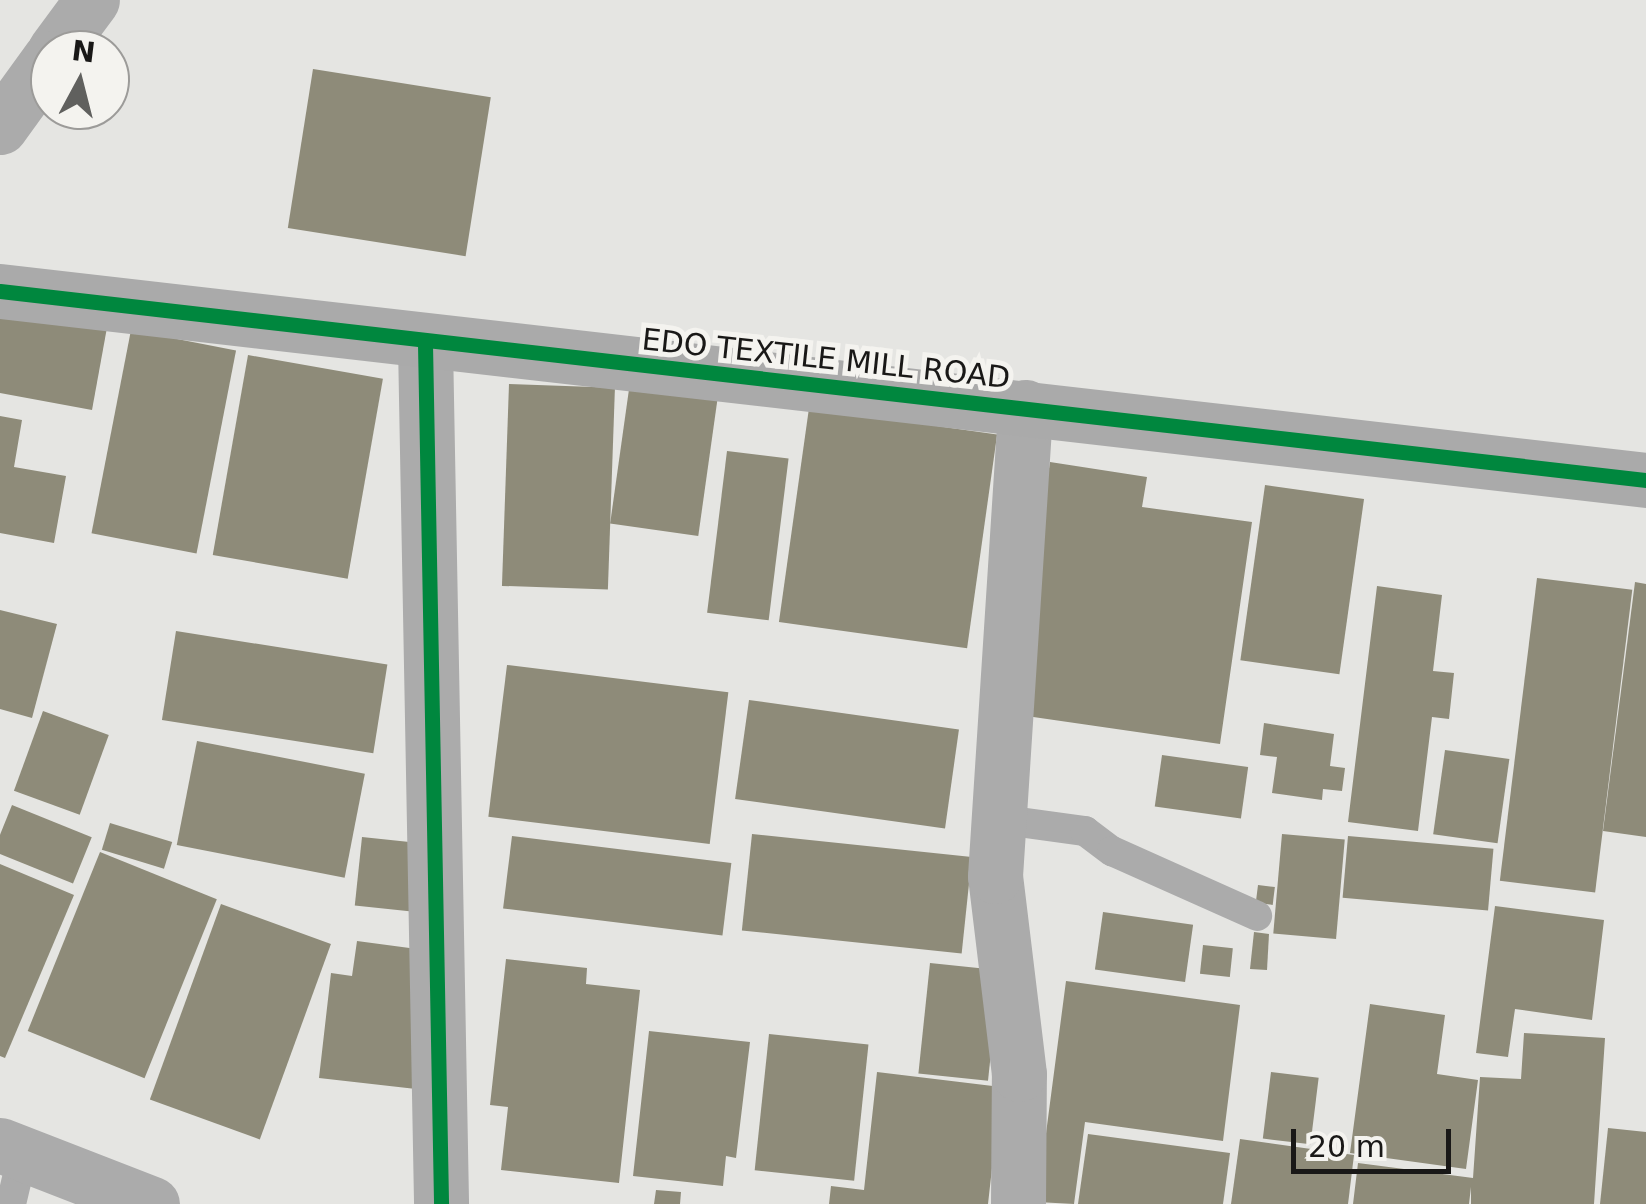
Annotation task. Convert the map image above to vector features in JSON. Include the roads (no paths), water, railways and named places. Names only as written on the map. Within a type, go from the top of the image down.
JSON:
[{"type":"street","points":[[70,30],[92,0]]},
{"type":"street","points":[[0,127],[30,86]]},
{"type":"street","name":"EDO TEXTILE MILL ROAD","points":[[0,290],[426,344],[1025,407],[1646,480]]},
{"type":"street","points":[[426,344],[441,1204]]},
{"type":"street","points":[[1018,1204],[1019,1074],[995,876],[1025,407]]},
{"type":"street","points":[[11,1168],[152,1204]]},
{"type":"lane","points":[[996,819],[1085,831],[1112,851],[1257,916]]}]
